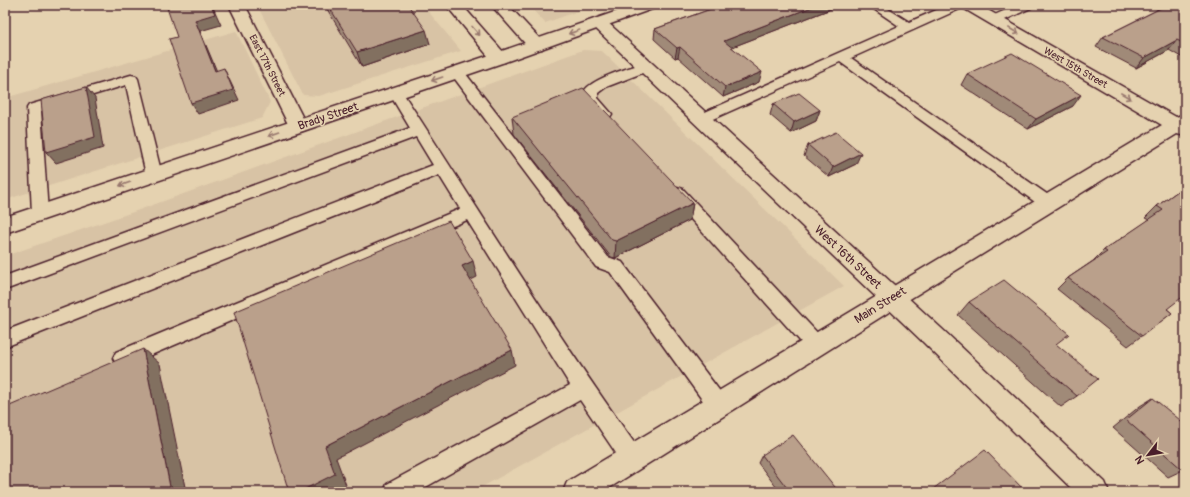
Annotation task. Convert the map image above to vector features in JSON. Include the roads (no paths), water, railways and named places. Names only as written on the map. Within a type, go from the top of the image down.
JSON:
[{"type":"main road","name":"East 17th Street","points":[[238,5],[298,126]]},
{"type":"main road","points":[[454,5],[499,58]]},
{"type":"main road","points":[[499,5],[536,45]]},
{"type":"main road","name":"Brady Street","points":[[5,225],[499,58],[650,5]]},
{"type":"main road","name":"West 15th Street","points":[[968,5],[1182,125]]},
{"type":"main road","name":"West 16th Street","points":[[599,23],[892,298],[1095,492]]},
{"type":"main road","name":"Main Street","points":[[577,492],[1048,203],[1182,125]]},
{"type":"lane","points":[[874,5],[909,27]]},
{"type":"lane","points":[[701,119],[958,5]]},
{"type":"lane","points":[[994,20],[1027,5]]},
{"type":"lane","points":[[1161,5],[1185,17]]},
{"type":"lane","points":[[841,57],[1048,203]]},
{"type":"lane","points":[[613,122],[592,99],[591,92],[601,84],[645,67]]},
{"type":"lane","points":[[457,72],[602,262],[616,267],[718,405]]},
{"type":"lane","points":[[40,213],[34,108],[131,79],[154,175]]},
{"type":"lane","points":[[396,93],[470,212],[583,388],[632,458]]},
{"type":"lane","points":[[5,283],[419,130]]},
{"type":"lane","points":[[5,339],[443,167]]},
{"type":"lane","points":[[666,181],[816,345]]},
{"type":"lane","points":[[107,365],[470,212]]},
{"type":"lane","points":[[395,492],[583,388]]}]
